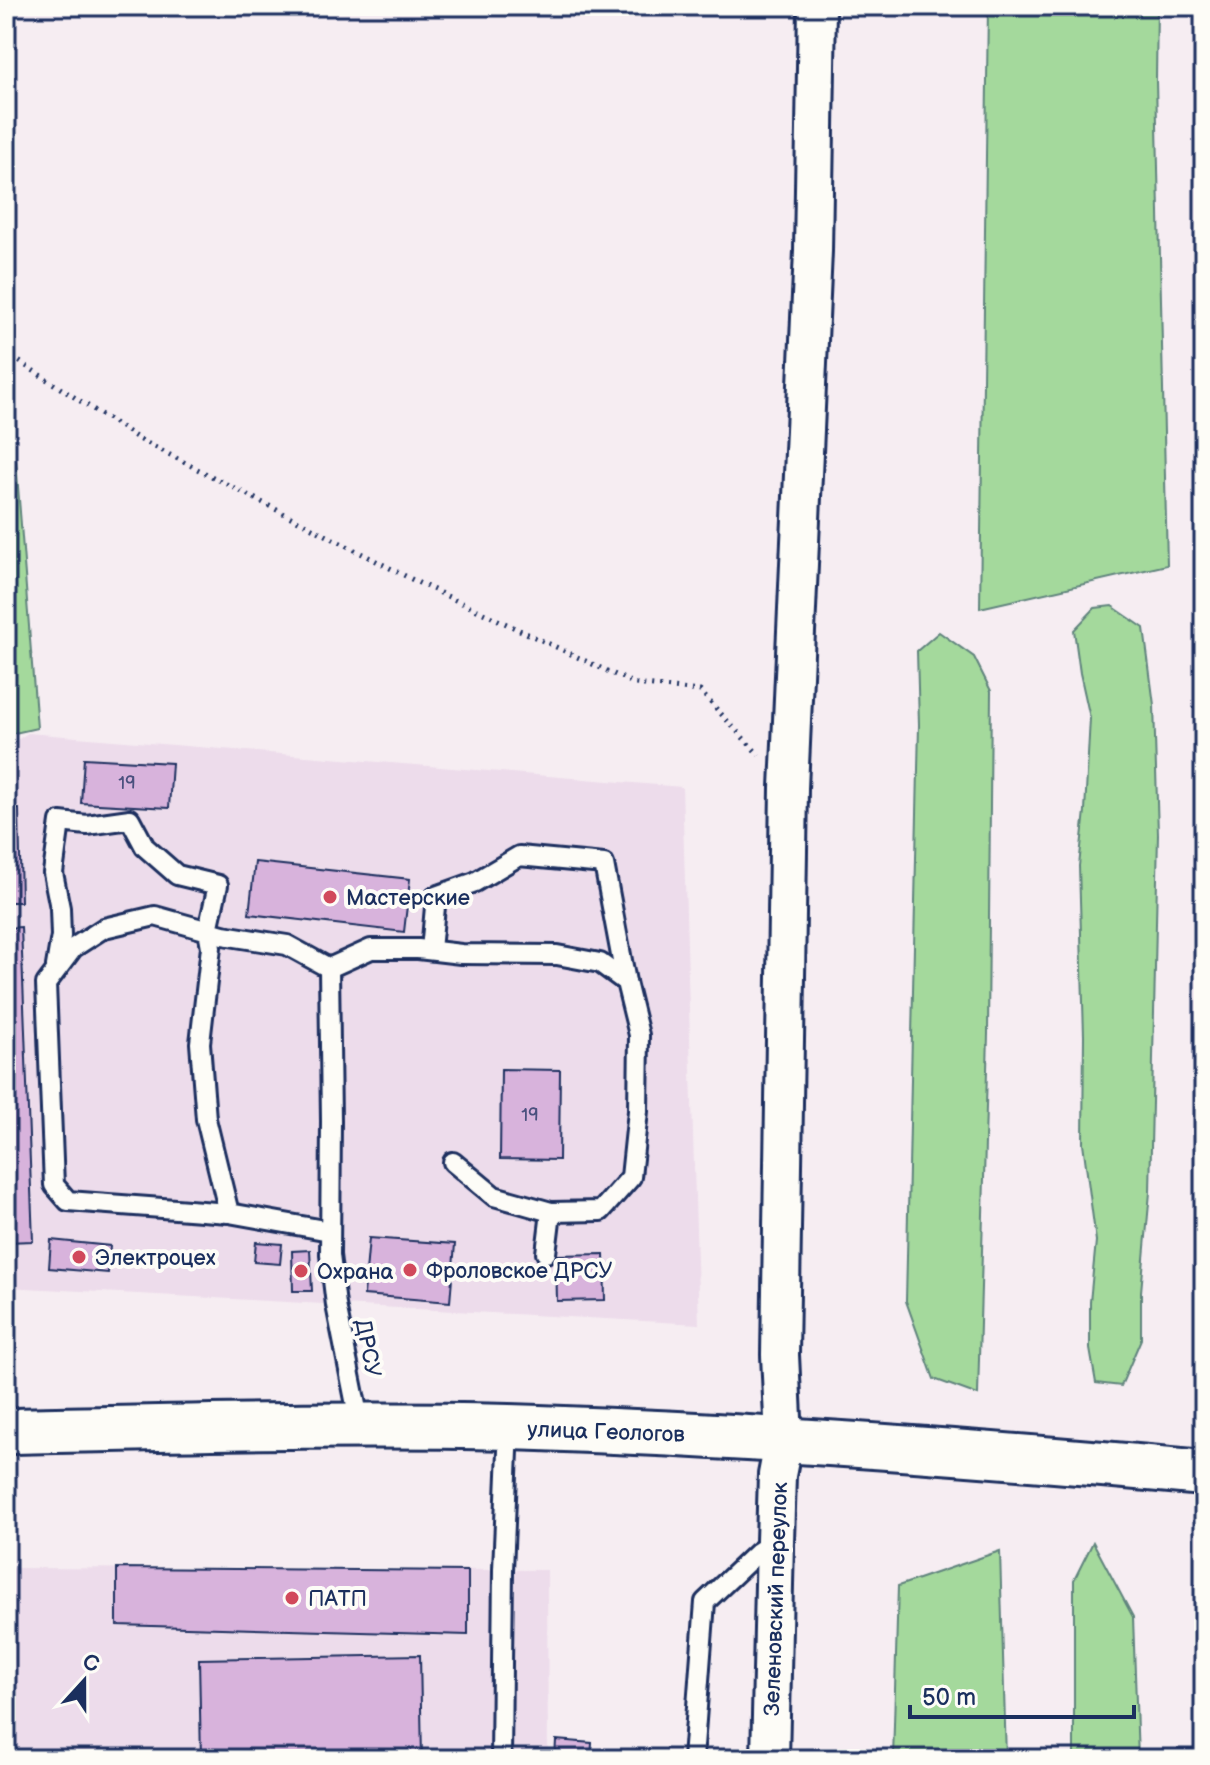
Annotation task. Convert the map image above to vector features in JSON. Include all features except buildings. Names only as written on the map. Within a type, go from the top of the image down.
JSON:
[{"type":"street","name":"Зеленовский переулок","points":[[770,1759],[766,1546],[784,1439],[780,1355],[789,788],[813,251],[817,6]]},
{"type":"street","name":"улица Геологов","points":[[6,1431],[360,1425],[509,1427],[784,1439],[977,1452],[1204,1473]]},
{"type":"lane","points":[[56,970],[61,936],[60,908],[53,873],[60,822],[87,825],[130,819],[145,847],[177,875],[218,885],[208,930],[211,947],[200,1043],[206,1119],[229,1213]]},
{"type":"lane","points":[[431,950],[436,896],[475,882],[519,856],[604,864],[639,1035],[638,1111],[631,1177],[601,1211],[551,1212],[494,1196],[453,1162]]},
{"type":"lane","points":[[330,1231],[229,1213],[68,1201],[54,1185],[46,984],[73,948],[104,928],[155,916],[223,935],[287,945],[329,968],[371,949],[557,955],[600,963],[626,982]]},
{"type":"lane","name":"ДРСУ","points":[[329,968],[330,1255],[336,1305],[360,1425]]},
{"type":"lane","points":[[546,1253],[551,1212]]},
{"type":"lane","points":[[501,1757],[503,1570],[509,1427]]},
{"type":"lane","points":[[693,1759],[705,1602],[766,1546]]},
{"type":"path","points":[[6,353],[139,439],[419,583],[635,684],[700,691],[789,788]]},
{"type":"shaded area","name":"Фроловское ДРСУ","points":[[28,733],[682,787],[699,1324],[6,1287],[6,747]]},
{"type":"shaded area","name":"ПАТП","points":[[6,1568],[547,1570],[548,1759],[6,1759]]},
{"type":"green space","points":[[988,6],[1157,6],[1167,565],[980,608]]},
{"type":"green space","points":[[6,459],[16,461],[37,728],[6,735]]},
{"type":"green space","points":[[1112,606],[1144,628],[1154,705],[1158,834],[1150,1192],[1141,1292],[1141,1339],[1121,1386],[1096,1383],[1090,1349],[1090,1302],[1096,1241],[1083,1143],[1084,1036],[1079,866],[1090,718],[1074,630],[1095,608]]},
{"type":"green space","points":[[939,632],[974,657],[991,691],[988,1034],[978,1395],[934,1379],[906,1301],[919,725],[917,651]]},
{"type":"green space","points":[[1093,1542],[1133,1617],[1138,1759],[1074,1759],[1074,1580]]},
{"type":"green space","points":[[1000,1551],[1006,1759],[893,1759],[898,1586]]},
{"type":"place","name":"Мастерские","points":[[330,897]]},
{"type":"place","name":"Электроцех","points":[[79,1257]]},
{"type":"place","name":"Фроловское ДРСУ","points":[[410,1270]]},
{"type":"place","name":"Охрана","points":[[301,1271]]},
{"type":"place","name":"ПАТП","points":[[292,1598]]}]
